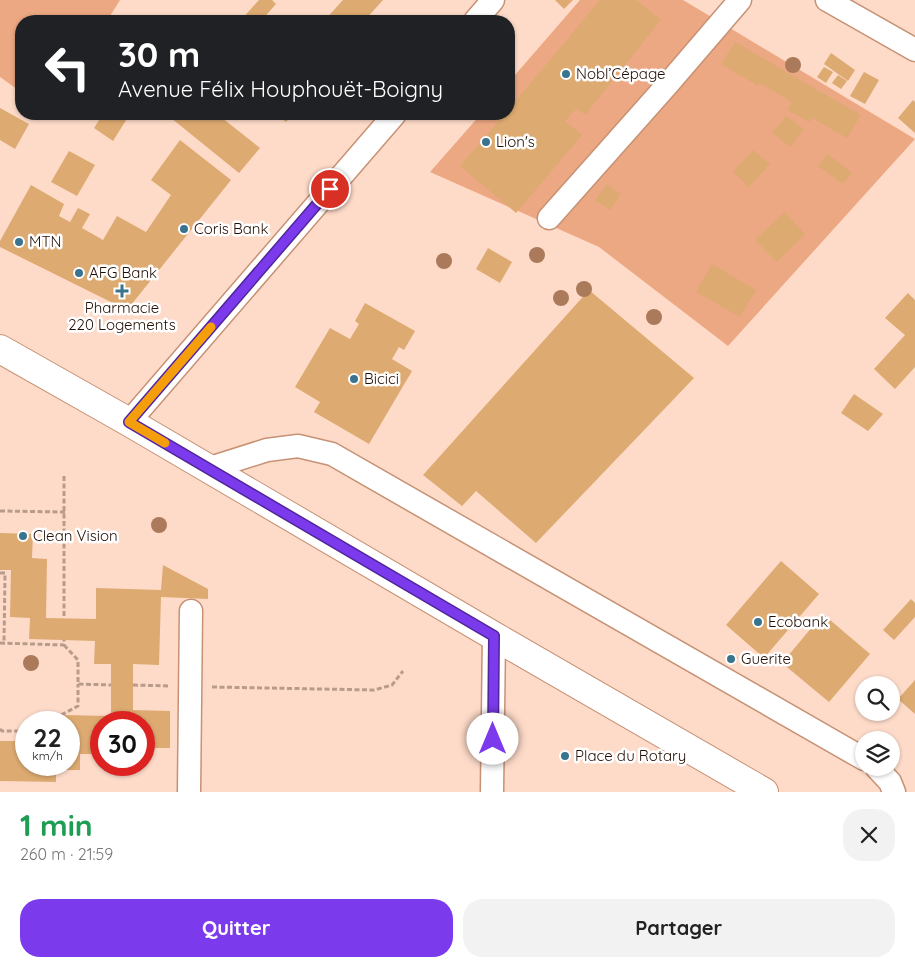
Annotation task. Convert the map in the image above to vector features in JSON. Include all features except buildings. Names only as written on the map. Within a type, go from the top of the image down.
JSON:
[{"type":"highway","points":[[0,349],[129,422],[764,792]]},
{"type":"street","points":[[480,15],[493,0]]},
{"type":"street","points":[[549,218],[740,0]]},
{"type":"street","points":[[827,0],[915,50]]},
{"type":"street","points":[[129,422],[390,120]]},
{"type":"street","points":[[207,469],[275,449],[298,446],[332,454],[855,754]]},
{"type":"street","points":[[189,792],[191,611]]},
{"type":"street","points":[[492,792],[494,636]]},
{"type":"street","points":[[884,776],[890,782],[894,792]]},
{"type":"path","points":[[64,476],[64,618]]},
{"type":"path","points":[[0,511],[65,512]]},
{"type":"path","points":[[0,573],[5,574],[2,643],[64,645]]},
{"type":"path","points":[[64,640],[64,645],[78,660],[78,706],[69,711]]},
{"type":"path","points":[[133,685],[374,690],[392,684],[403,671]]},
{"type":"path","points":[[78,684],[111,684]]},
{"type":"path","points":[[0,730],[15,731]]},
{"type":"shaded area","points":[[0,0],[120,0],[111,15],[15,15],[15,88],[0,77]]},
{"type":"shaded area","points":[[580,0],[683,0],[915,139],[728,346],[599,247],[430,172],[476,120],[515,120],[515,75]]},
{"type":"slow traffic","points":[[165,443],[129,422],[211,327]]},
{"type":"place","name":"Nobl’Cépage","points":[[566,74]]},
{"type":"place","name":"Lion's","points":[[486,142]]},
{"type":"place","name":"Coris Bank","points":[[184,229]]},
{"type":"place","name":"MTN","points":[[19,242]]},
{"type":"place","name":"AFG Bank","points":[[79,273]]},
{"type":"place","name":"Pharmacie 220 Logements","points":[[122,291]]},
{"type":"place","name":"Bicici","points":[[354,379]]},
{"type":"place","name":"Clean Vision","points":[[23,536]]},
{"type":"place","name":"Ecobank","points":[[758,622]]},
{"type":"place","name":"Guerite","points":[[731,659]]},
{"type":"place","name":"Place du Rotary","points":[[565,756]]},
{"type":"route","points":[[330,189],[129,422],[494,636],[493,739]]}]
